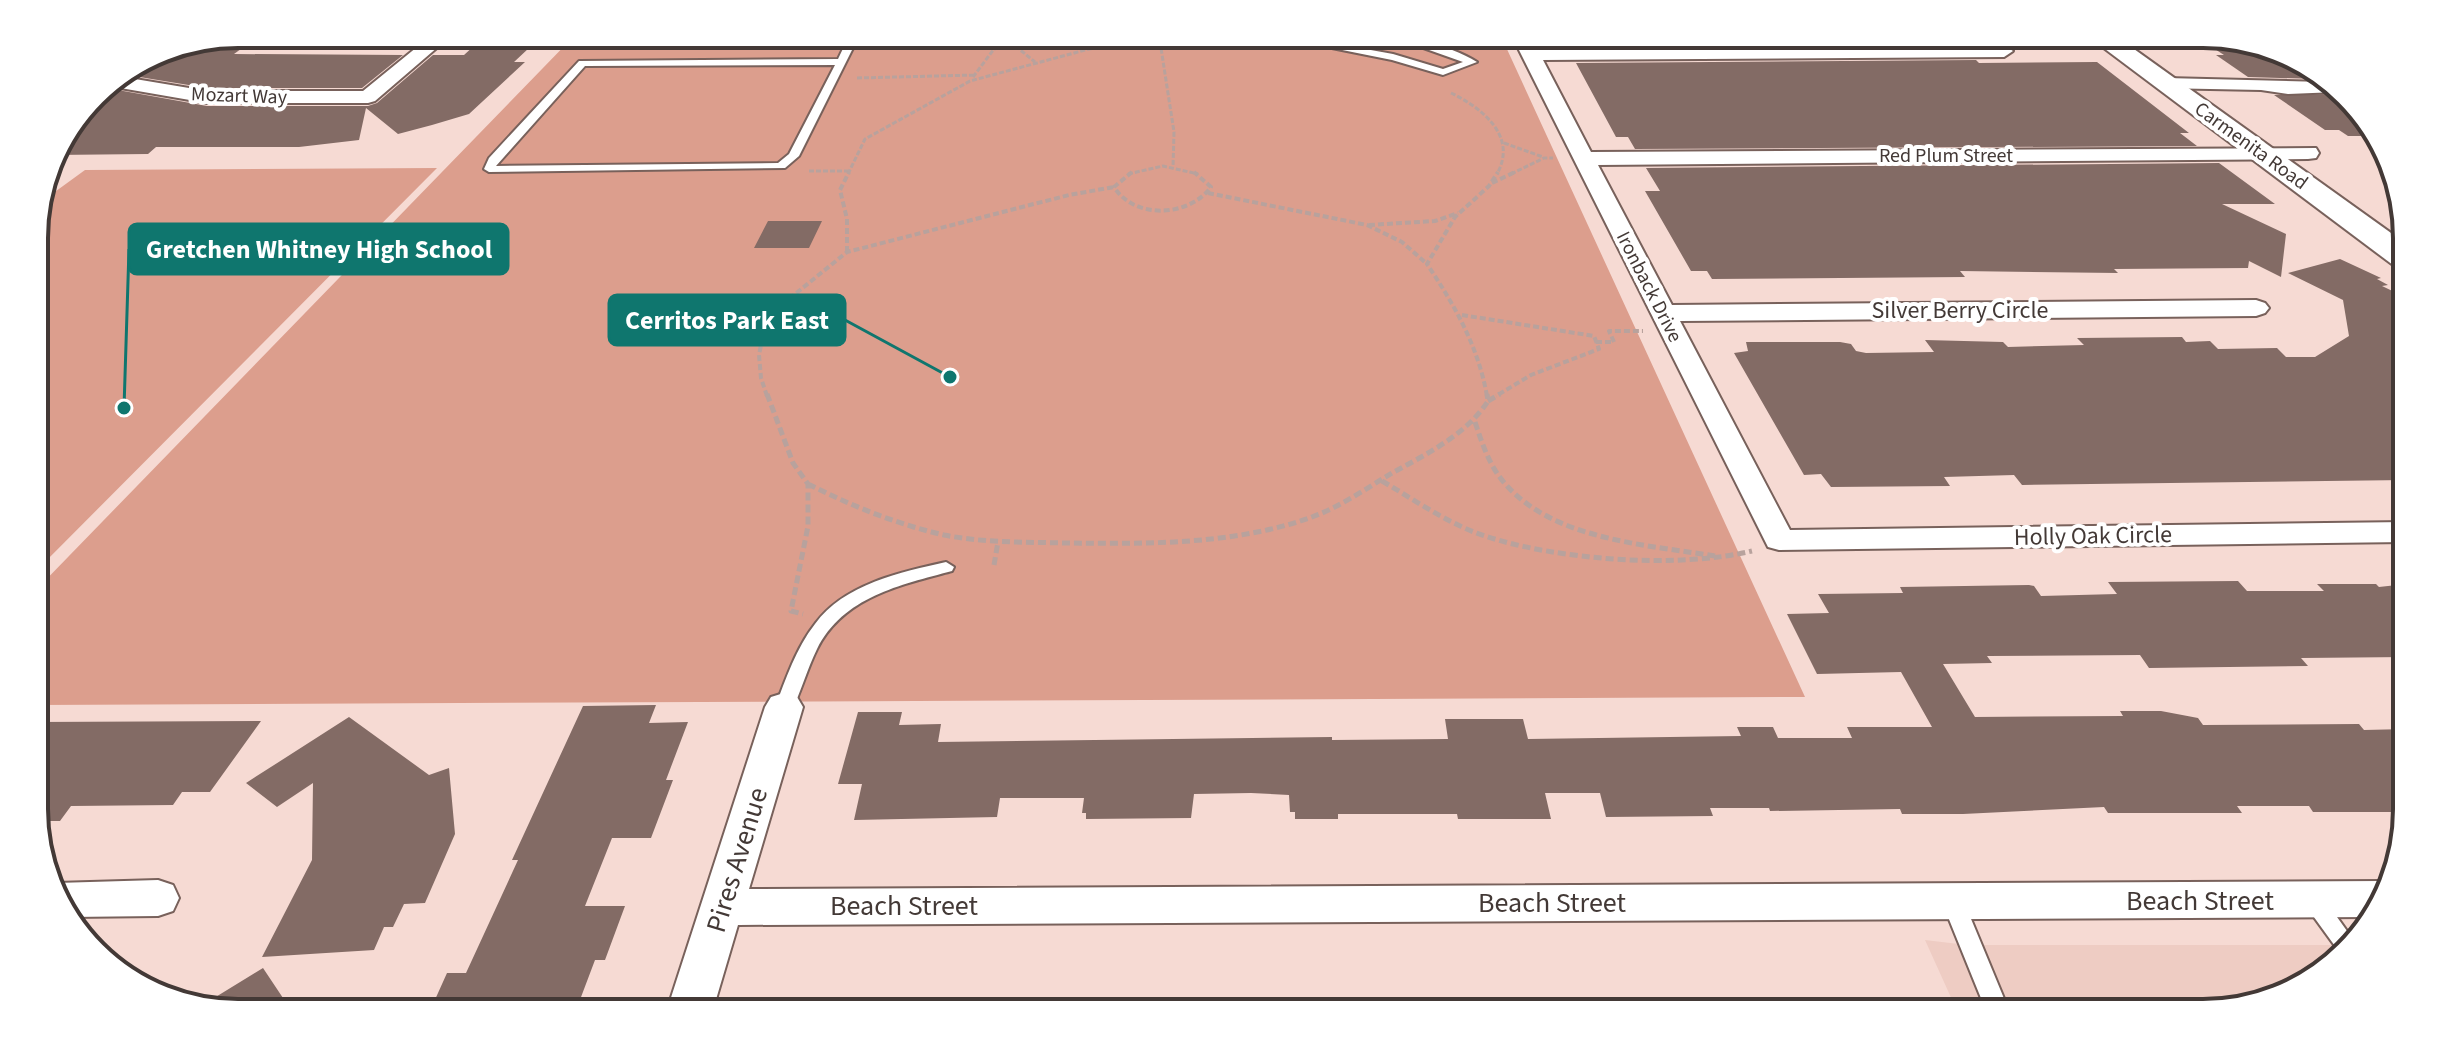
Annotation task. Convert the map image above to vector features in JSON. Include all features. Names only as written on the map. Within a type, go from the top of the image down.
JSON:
[{"type":"main road","name":"Carmenita Road","points":[[2116,48],[2172,89],[2266,140],[2308,153],[2357,187]]},
{"type":"main road","name":"Carmenita Road","points":[[2157,48],[2246,110]]},
{"type":"main road","name":"Carmenita Road","points":[[2266,140],[2393,248]]},
{"type":"street","name":"Mozart Way","points":[[127,84],[207,97],[368,97],[427,48]]},
{"type":"street","name":"Ironback Drive","points":[[1527,48],[1779,540]]},
{"type":"street","points":[[1799,48],[2004,51]]},
{"type":"street","points":[[2172,89],[2215,88],[2273,93],[2288,88],[2320,88]]},
{"type":"street","name":"Red Plum Street","points":[[1584,159],[2266,140]]},
{"type":"street","name":"Silver Berry Circle","points":[[1667,322],[2256,308]]},
{"type":"street","name":"Holly Oak Circle","points":[[1779,540],[2393,532]]},
{"type":"street","name":"Pires Avenue","points":[[693,999],[784,707]]},
{"type":"street","points":[[70,899],[158,898]]},
{"type":"street","name":"Beach Street","points":[[722,907],[2370,899]]},
{"type":"lane","points":[[841,62],[582,63],[493,160],[489,169],[781,166],[794,156],[841,62],[848,48]]},
{"type":"lane","points":[[1344,48],[1393,57],[1443,72],[1472,62],[1431,48]]},
{"type":"lane","points":[[784,707],[799,667],[827,620],[878,586],[946,567]]},
{"type":"lane","points":[[2313,900],[2341,939]]},
{"type":"lane","points":[[1953,902],[1993,999]]},
{"type":"path","points":[[970,81],[998,48]]},
{"type":"path","points":[[1018,48],[1035,62]]},
{"type":"path","points":[[847,252],[847,219],[840,190],[865,139],[970,81],[1094,48]]},
{"type":"path","points":[[1160,48],[1174,132],[1173,167]]},
{"type":"path","points":[[832,80],[975,75]]},
{"type":"path","points":[[1440,89],[1482,110],[1499,131],[1504,143],[1504,160],[1492,183]]},
{"type":"path","points":[[1504,143],[1544,158],[1584,159]]},
{"type":"path","points":[[1427,264],[1458,212],[1492,183],[1544,158]]},
{"type":"path","points":[[781,166],[791,171],[849,171]]},
{"type":"path","points":[[1173,167],[1197,172],[1207,179],[1211,187],[1208,193],[1196,202],[1161,209],[1126,203],[1117,195],[1114,187],[1118,179],[1129,172],[1173,167]]},
{"type":"path","points":[[1114,187],[1069,195],[847,252],[784,303],[764,330],[759,355],[761,378],[793,463],[808,484],[869,514],[945,535],[998,542],[1137,544],[1213,539],[1269,531],[1316,516],[1382,481],[1475,421],[1488,401],[1531,375],[1599,349],[1594,336],[1462,315]]},
{"type":"path","points":[[1208,193],[1367,225],[1402,242],[1427,264],[1462,315],[1477,347],[1488,401]]},
{"type":"path","points":[[1367,225],[1435,221],[1458,212]]},
{"type":"path","points":[[1596,342],[1614,342],[1609,331],[1667,322]]},
{"type":"path","points":[[1475,421],[1487,462],[1502,482],[1525,504],[1553,520],[1631,542],[1732,559]]},
{"type":"path","points":[[1382,481],[1451,522],[1485,537],[1526,547],[1631,558],[1732,559],[1779,540]]},
{"type":"path","points":[[808,484],[808,526],[791,611],[827,620]]},
{"type":"path","points":[[994,565],[998,542]]},
{"type":"shaded area","points":[[562,48],[1506,48],[1805,697],[48,705],[48,578]]},
{"type":"shaded area","points":[[437,168],[48,559],[48,226],[53,193],[85,170]]},
{"type":"shaded area","points":[[1925,940],[1967,945],[2335,945],[2287,979],[2264,989],[2215,999],[1952,999]]},
{"type":"building","points":[[242,48],[234,54],[403,55],[362,88],[207,88],[137,77],[165,62],[213,50]]},
{"type":"building","points":[[472,48],[529,48],[514,62],[525,62],[469,114],[398,134],[366,108],[359,140],[299,147],[156,147],[148,154],[68,155],[87,122],[118,90],[207,106],[368,106],[377,103],[433,55],[464,55]]},
{"type":"building","points":[[2215,49],[2264,58],[2307,79],[2248,77],[2216,55],[2224,55]]},
{"type":"building","points":[[1976,60],[1979,63],[2097,62],[2189,133],[2180,133],[2197,146],[1635,149],[1628,137],[1616,137],[1576,63]]},
{"type":"building","points":[[2327,94],[2363,136],[2325,130],[2274,95]]},
{"type":"building","points":[[2219,163],[2275,204],[2222,204],[2286,234],[2281,277],[2249,261],[2248,268],[2114,269],[2118,273],[1960,271],[1965,277],[1712,279],[1707,271],[1691,271],[1645,191],[1660,191],[1646,168]]},
{"type":"building","points":[[768,221],[822,221],[809,248],[754,248]]},
{"type":"building","points":[[2340,259],[2381,278],[2377,279],[2388,285],[2382,286],[2393,291],[2393,480],[2022,485],[2014,475],[1944,477],[1950,486],[1831,487],[1821,474],[1804,475],[1734,353],[1748,351],[1746,342],[1840,342],[1851,344],[1856,351],[1866,353],[1934,352],[1925,340],[2003,342],[2008,347],[2084,345],[2077,338],[2182,337],[2186,342],[2210,341],[2218,349],[2277,348],[2286,357],[2315,357],[2349,336],[2343,300],[2288,273]]},
{"type":"building","points":[[2238,581],[2247,591],[2324,591],[2317,584],[2393,585],[2393,657],[2301,658],[2308,666],[2149,668],[2140,655],[1987,656],[1992,663],[1943,664],[1975,717],[2123,716],[2120,711],[2161,711],[2198,718],[2203,725],[2359,724],[2364,730],[2393,729],[2393,812],[2313,812],[2309,806],[2237,806],[2242,813],[2108,813],[2104,807],[1963,814],[1902,814],[1900,809],[1770,811],[1769,808],[1710,808],[1713,816],[1606,817],[1600,793],[1545,793],[1551,819],[1458,819],[1457,814],[1338,814],[1338,819],[1295,819],[1295,812],[1290,812],[1289,795],[1251,793],[1194,794],[1191,818],[1086,819],[1086,813],[1082,813],[1084,798],[1000,798],[997,817],[854,820],[862,784],[838,784],[858,712],[902,712],[899,725],[941,724],[938,742],[1332,737],[1332,740],[1448,739],[1445,719],[1523,719],[1528,739],[1741,736],[1737,727],[1773,727],[1778,738],[1852,738],[1847,727],[1932,727],[1901,672],[1817,674],[1787,614],[1829,613],[1818,594],[1903,593],[1900,587],[2029,585],[2034,586],[2041,596],[2117,594],[2108,582]]},
{"type":"building","points":[[656,705],[649,723],[688,722],[666,780],[673,780],[651,838],[612,838],[585,906],[625,906],[605,960],[595,960],[580,999],[435,999],[447,973],[466,973],[518,860],[512,860],[583,706]]},
{"type":"building","points":[[349,717],[429,775],[449,768],[455,834],[425,903],[404,904],[393,927],[384,927],[374,950],[262,957],[312,860],[313,783],[277,807],[246,783]]},
{"type":"building","points":[[261,721],[210,792],[182,792],[173,805],[71,806],[60,821],[49,821],[48,722]]},
{"type":"building","points":[[263,968],[284,999],[238,999],[215,997]]},
{"type":"place","name":"Cerritos Park East","points":[[950,377]]},
{"type":"place","name":"Gretchen Whitney High School","points":[[124,408]]}]
